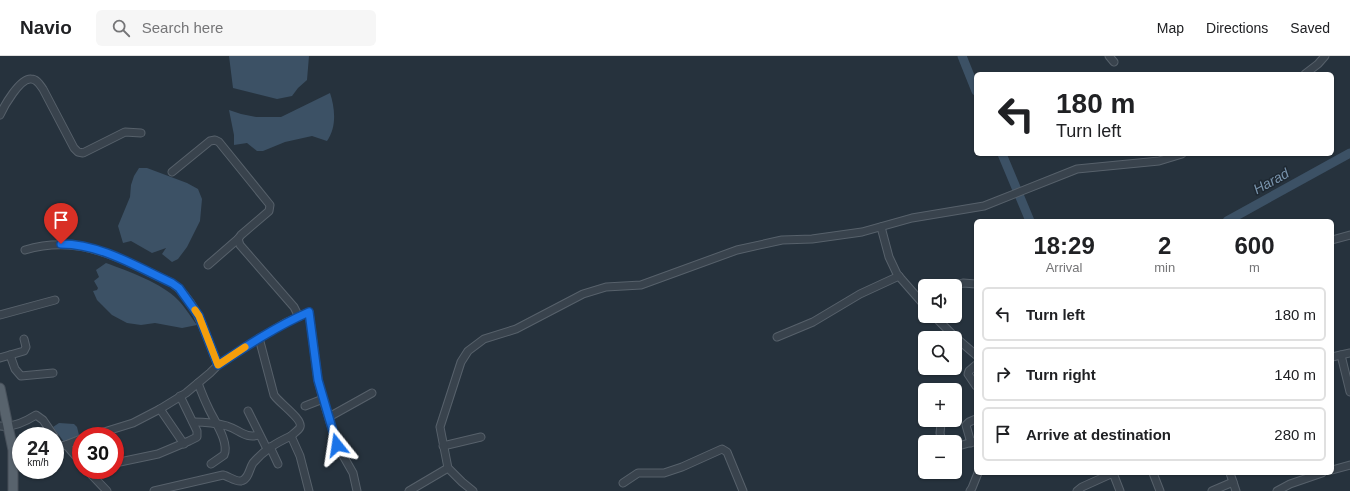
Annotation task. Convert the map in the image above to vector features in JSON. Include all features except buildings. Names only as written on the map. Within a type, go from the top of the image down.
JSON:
[{"type":"main road","points":[[0,388],[4,426],[12,441]]},
{"type":"main road","points":[[14,491],[15,479]]},
{"type":"street","points":[[1108,56],[1114,62]]},
{"type":"street","points":[[1308,72],[1325,56]]},
{"type":"street","points":[[0,115],[20,85],[26,79],[32,79],[37,81],[43,89],[74,148],[78,152],[83,153],[93,149],[125,132],[141,134]]},
{"type":"street","points":[[172,172],[210,140],[215,140],[219,142],[270,205],[269,212],[245,230],[238,239],[208,265]]},
{"type":"street","points":[[473,491],[448,468],[440,427],[462,362],[468,351],[484,339],[516,329],[583,294],[606,287],[641,285],[737,250],[782,240],[819,238],[862,232],[912,218],[984,206],[1077,169],[1159,161],[1175,156]]},
{"type":"street","points":[[881,227],[888,258],[899,276],[918,298]]},
{"type":"street","points":[[1334,240],[1350,236]]},
{"type":"street","points":[[238,239],[244,251],[294,307],[299,317]]},
{"type":"street","points":[[25,250],[53,244],[70,244],[99,250],[172,283],[179,288],[199,316],[218,365]]},
{"type":"street","points":[[777,337],[813,322],[860,294],[899,276]]},
{"type":"street","points":[[962,283],[974,284]]},
{"type":"street","points":[[0,315],[55,300]]},
{"type":"street","points":[[120,427],[133,423],[160,409],[198,384],[218,365],[259,338],[285,323],[309,312],[318,380],[323,399],[337,445],[353,473],[358,491]]},
{"type":"street","points":[[941,323],[974,353]]},
{"type":"street","points":[[154,491],[223,475],[241,481],[245,478],[254,463],[268,448],[291,436],[299,429],[301,425],[297,416],[278,401],[274,395],[259,338]]},
{"type":"street","points":[[0,358],[25,350],[26,347],[24,339]]},
{"type":"street","points":[[1334,356],[1350,353]]},
{"type":"street","points":[[1341,354],[1350,392]]},
{"type":"street","points":[[10,355],[15,369],[21,376],[53,373]]},
{"type":"street","points":[[974,367],[968,374],[974,383]]},
{"type":"street","points":[[198,384],[211,414],[218,424],[225,448],[225,452],[220,458],[211,464]]},
{"type":"street","points":[[329,417],[372,393]]},
{"type":"street","points":[[124,461],[158,454],[184,444],[194,439],[198,435],[180,396]]},
{"type":"street","points":[[305,406],[323,399]]},
{"type":"street","points":[[160,409],[184,444]]},
{"type":"street","points":[[248,412],[278,464]]},
{"type":"street","points":[[4,426],[27,420],[36,415],[43,420],[48,427]]},
{"type":"street","points":[[962,445],[973,442],[966,425],[974,420]]},
{"type":"street","points":[[193,422],[229,426],[247,436],[260,435]]},
{"type":"street","points":[[291,436],[300,456],[309,491]]},
{"type":"street","points":[[443,446],[481,437]]},
{"type":"street","points":[[64,449],[72,455]]},
{"type":"street","points":[[623,483],[634,475],[664,473],[682,467],[722,449],[727,452],[743,491]]},
{"type":"street","points":[[1334,469],[1350,465]]},
{"type":"street","points":[[409,491],[448,468]]},
{"type":"street","points":[[970,491],[977,475]]},
{"type":"street","points":[[1077,491],[1082,487],[1109,475]]},
{"type":"street","points":[[1114,475],[1120,491]]},
{"type":"street","points":[[1154,475],[1160,491]]},
{"type":"street","points":[[1231,475],[1236,491]]},
{"type":"street","points":[[1277,491],[1291,488],[1318,475]]},
{"type":"street","points":[[96,479],[107,491]]},
{"type":"street","points":[[1212,491],[1233,482]]},
{"type":"water","points":[[229,56],[309,56],[307,80],[292,96],[277,99],[233,88]]},
{"type":"water","points":[[330,93],[334,111],[334,124],[327,141],[312,136],[285,142],[263,151],[257,151],[247,143],[234,145],[234,135],[229,110],[256,117],[281,117]]},
{"type":"water","points":[[139,168],[147,168],[187,183],[198,189],[202,199],[200,221],[187,247],[178,259],[172,262],[162,254],[166,248],[152,253],[131,241],[123,243],[118,226],[130,197],[131,185],[134,176]]},
{"type":"water","points":[[106,263],[144,278],[163,288],[181,303],[197,325],[182,328],[155,323],[141,325],[127,323],[112,315],[97,300],[93,291],[97,290],[98,288],[94,281],[99,277],[96,270]]},
{"type":"water","points":[[59,423],[74,424],[77,427],[72,427],[72,438],[64,442],[64,427],[53,427]]},
{"type":"waterway","name":"Harad","points":[[962,56],[974,86]]},
{"type":"waterway","name":"Harad","points":[[1231,219],[1350,153]]},
{"type":"waterway","name":"Harad","points":[[1003,156],[1029,219]]},
{"type":"slow traffic","points":[[195,310],[199,316],[218,365],[245,347]]},
{"type":"route","points":[[61,244],[70,244],[99,250],[172,283],[179,288],[199,316],[218,365],[285,323],[309,312],[318,380],[337,445]]}]
